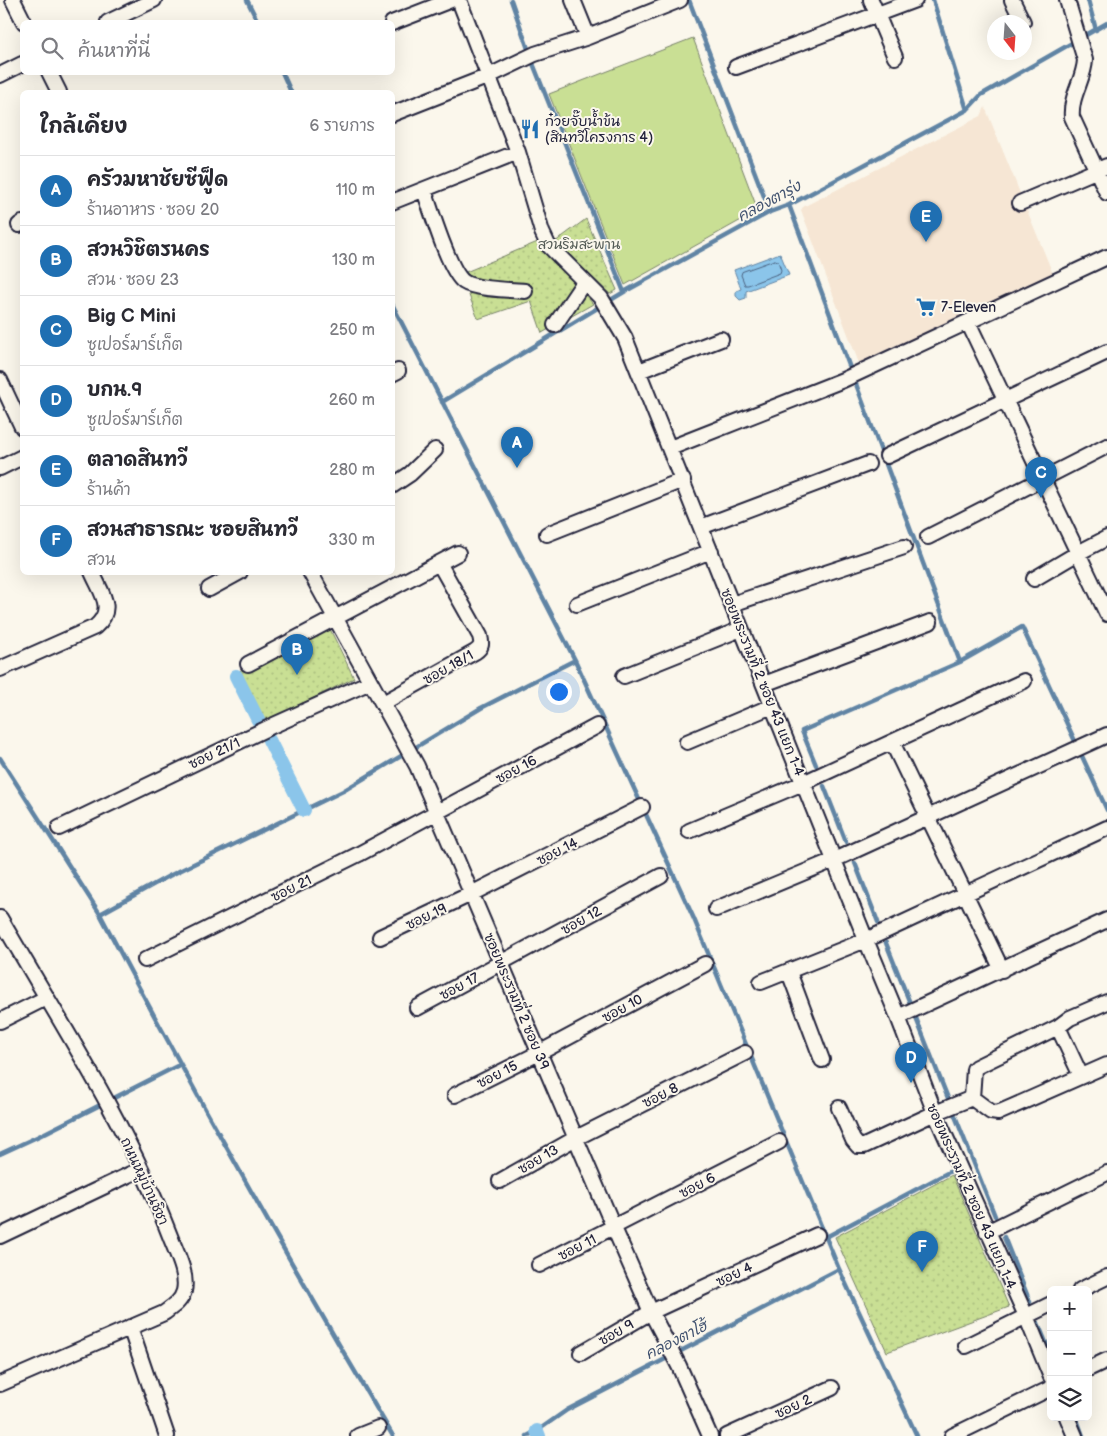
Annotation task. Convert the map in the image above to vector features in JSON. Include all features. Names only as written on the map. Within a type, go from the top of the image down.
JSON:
[{"type":"street","points":[[13,0],[23,20]]},
{"type":"street","points":[[112,20],[154,0]]},
{"type":"street","points":[[395,22],[451,0]]},
{"type":"street","name":"ซอยพระรามที่ 2 ซอย 43 แยก 1-4","points":[[459,0],[518,152],[548,245],[601,298],[625,338],[935,1113],[1026,1316],[1050,1376]]},
{"type":"street","points":[[573,0],[588,37]]},
{"type":"street","points":[[871,0],[894,57]]},
{"type":"street","points":[[736,68],[916,0]]},
{"type":"street","points":[[1012,0],[1020,15]]},
{"type":"street","points":[[1068,0],[1076,32],[1084,53],[1085,67],[1072,106],[1072,117],[1102,168],[1107,193]]},
{"type":"street","points":[[395,113],[489,76],[535,54],[588,37],[679,1]]},
{"type":"street","points":[[0,75],[20,65]]},
{"type":"street","points":[[50,75],[58,90]]},
{"type":"street","points":[[395,201],[518,152]]},
{"type":"street","points":[[1020,203],[1102,168]]},
{"type":"street","points":[[424,190],[456,274],[464,282],[473,286],[525,291]]},
{"type":"street","points":[[670,448],[843,380],[1107,257]]},
{"type":"street","points":[[556,325],[584,282]]},
{"type":"street","points":[[968,322],[1107,614]]},
{"type":"street","points":[[639,371],[722,339]]},
{"type":"street","points":[[887,456],[1107,352]]},
{"type":"street","points":[[0,380],[20,423]]},
{"type":"street","points":[[928,538],[1107,446]]},
{"type":"street","points":[[395,484],[410,474],[435,450]]},
{"type":"street","points":[[0,468],[20,458]]},
{"type":"street","points":[[701,527],[868,464]]},
{"type":"street","points":[[547,534],[683,480]]},
{"type":"street","points":[[1034,579],[1107,538]]},
{"type":"street","points":[[732,604],[904,547]]},
{"type":"street","points":[[577,604],[711,551]]},
{"type":"street","points":[[248,664],[458,553]]},
{"type":"street","name":"ซอย 18/1","points":[[383,703],[475,652],[482,644],[480,636],[439,563]]},
{"type":"street","points":[[0,669],[95,627],[102,621],[106,614],[106,606],[93,575]]},
{"type":"street","points":[[209,589],[235,575]]},
{"type":"street","name":"ซอยพระรามที่ 2 ซอย 39","points":[[312,575],[416,766],[614,1228],[651,1312],[679,1366],[710,1436]]},
{"type":"street","points":[[764,684],[930,622]]},
{"type":"street","points":[[624,676],[741,629]]},
{"type":"street","points":[[689,832],[803,783],[1024,681]]},
{"type":"street","name":"ซอย 21/1","points":[[59,828],[274,725],[370,682]]},
{"type":"street","points":[[687,742],[772,706]]},
{"type":"street","name":"ซอย 16","points":[[436,812],[597,726]]},
{"type":"street","points":[[716,909],[834,860],[1107,735]]},
{"type":"street","points":[[892,742],[1002,970]]},
{"type":"street","name":"ซอย 14","points":[[471,894],[642,807]]},
{"type":"street","name":"ซอย 21","points":[[145,960],[360,854],[436,812]]},
{"type":"street","points":[[761,982],[866,940],[1106,828]]},
{"type":"street","name":"ซอย 12","points":[[501,964],[660,876]]},
{"type":"street","name":"ซอย 19","points":[[380,937],[471,894]]},
{"type":"street","name":"ถนนหมู่บ้านชิชา","points":[[0,918],[110,1108],[141,1169],[177,1253],[184,1276],[184,1290],[178,1303],[164,1313],[0,1384]]},
{"type":"street","points":[[898,1017],[1107,920]]},
{"type":"street","name":"ซอย 17","points":[[417,1008],[501,964]]},
{"type":"street","name":"ซอย 10","points":[[539,1053],[705,964]]},
{"type":"street","points":[[789,972],[822,1060]]},
{"type":"street","points":[[0,1021],[46,998]]},
{"type":"street","points":[[972,1098],[974,1069],[976,1067],[1058,1027],[1070,1018],[1107,1002]]},
{"type":"street","points":[[1058,1027],[1081,1076]]},
{"type":"street","name":"ซอย 15","points":[[454,1095],[539,1053]]},
{"type":"street","name":"ซอย 8","points":[[576,1138],[745,1053]]},
{"type":"street","points":[[972,1098],[992,1112],[998,1113],[1107,1065]]},
{"type":"street","points":[[839,1108],[853,1140],[858,1146],[864,1146],[972,1098]]},
{"type":"street","name":"ซอย 13","points":[[500,1181],[576,1138]]},
{"type":"street","name":"ซอย 6","points":[[614,1228],[779,1142]]},
{"type":"street","points":[[0,1236],[141,1169]]},
{"type":"street","points":[[987,1232],[1107,1173]]},
{"type":"street","name":"ซอย 11","points":[[539,1266],[614,1228]]},
{"type":"street","name":"ซอย 4","points":[[651,1312],[817,1236]]},
{"type":"street","points":[[1088,1286],[1107,1277]]},
{"type":"street","points":[[966,1346],[1047,1306]]},
{"type":"street","name":"ซอย 9","points":[[581,1353],[651,1312]]},
{"type":"street","points":[[130,1327],[167,1436]]},
{"type":"street","points":[[1092,1367],[1107,1360]]},
{"type":"street","name":"ซอย 2","points":[[727,1436],[832,1388]]},
{"type":"street","points":[[952,1436],[1047,1390]]},
{"type":"street","points":[[1069,1421],[1075,1436]]},
{"type":"street","points":[[358,1436],[378,1428]]},
{"type":"shaded area","points":[[985,107],[1053,274],[860,366],[801,210],[803,207],[981,116]]},
{"type":"green space","points":[[693,38],[757,208],[752,214],[625,285],[549,94]]},
{"type":"green space","name":"สวนริมสะพาน","points":[[586,219],[617,290],[610,294],[555,242]]},
{"type":"green space","points":[[540,241],[558,266],[593,304],[542,333],[531,301],[478,319],[461,274]]},
{"type":"green space","points":[[329,627],[354,678],[264,722],[239,671]]},
{"type":"green space","points":[[952,1175],[1009,1307],[887,1352],[835,1237]]},
{"type":"water","points":[[780,253],[789,275],[746,291],[746,298],[740,300],[736,296],[736,291],[741,289],[734,270]]},
{"type":"waterway","points":[[247,0],[257,20]]},
{"type":"waterway","points":[[511,0],[534,66],[624,292]]},
{"type":"waterway","points":[[689,0],[770,212]]},
{"type":"waterway","points":[[933,0],[967,110]]},
{"type":"waterway","points":[[1088,0],[1096,30]]},
{"type":"waterway","name":"คลองตารุ่ง","points":[[442,402],[624,292],[770,212],[789,205],[967,110],[981,95],[1107,23]]},
{"type":"waterway","points":[[283,75],[290,90]]},
{"type":"waterway","points":[[789,205],[960,662]]},
{"type":"waterway","points":[[395,310],[575,660],[694,919],[839,1269],[917,1436]]},
{"type":"waterway","points":[[816,765],[802,731],[960,662],[1022,627],[1107,810]]},
{"type":"waterway","points":[[393,1436],[243,1177],[100,914],[169,876],[343,791],[481,708],[575,660]]},
{"type":"waterway","points":[[236,676],[258,720]]},
{"type":"waterway","points":[[269,740],[304,810]]},
{"type":"waterway","points":[[0,758],[100,914]]},
{"type":"waterway","points":[[824,786],[846,842]]},
{"type":"waterway","points":[[855,863],[878,922]]},
{"type":"waterway","points":[[886,943],[995,1216]]},
{"type":"waterway","points":[[0,1154],[179,1065]]},
{"type":"waterway","points":[[826,1237],[949,1172]]},
{"type":"waterway","points":[[1004,1237],[1030,1302]]},
{"type":"waterway","name":"คลองตาโฮ้","points":[[527,1436],[567,1410],[839,1269]]},
{"type":"waterway","points":[[1038,1323],[1047,1345]]},
{"type":"waterway","points":[[1077,1421],[1083,1436]]},
{"type":"waterway","name":"คลองตาโฮ้","points":[[537,1431],[539,1436]]},
{"type":"place","name":"ก๋วยจั๊บน้ำข้น (สินทวีโครงการ 4)","points":[[530,129]]},
{"type":"place","name":"ตลาดสินทวี","points":[[926,242]]},
{"type":"place","name":"7-Eleven","points":[[926,307]]},
{"type":"place","name":"ครัวมหาชัยซีฟู็ด","points":[[517,468]]},
{"type":"place","name":"Big C Mini","points":[[1041,498]]},
{"type":"place","name":"สวนวิชิตรนคร","points":[[297,675]]},
{"type":"place","name":"บกน.9","points":[[911,1083]]},
{"type":"place","name":"สวนสาธารณะ ซอยสินทวี","points":[[922,1272]]}]
